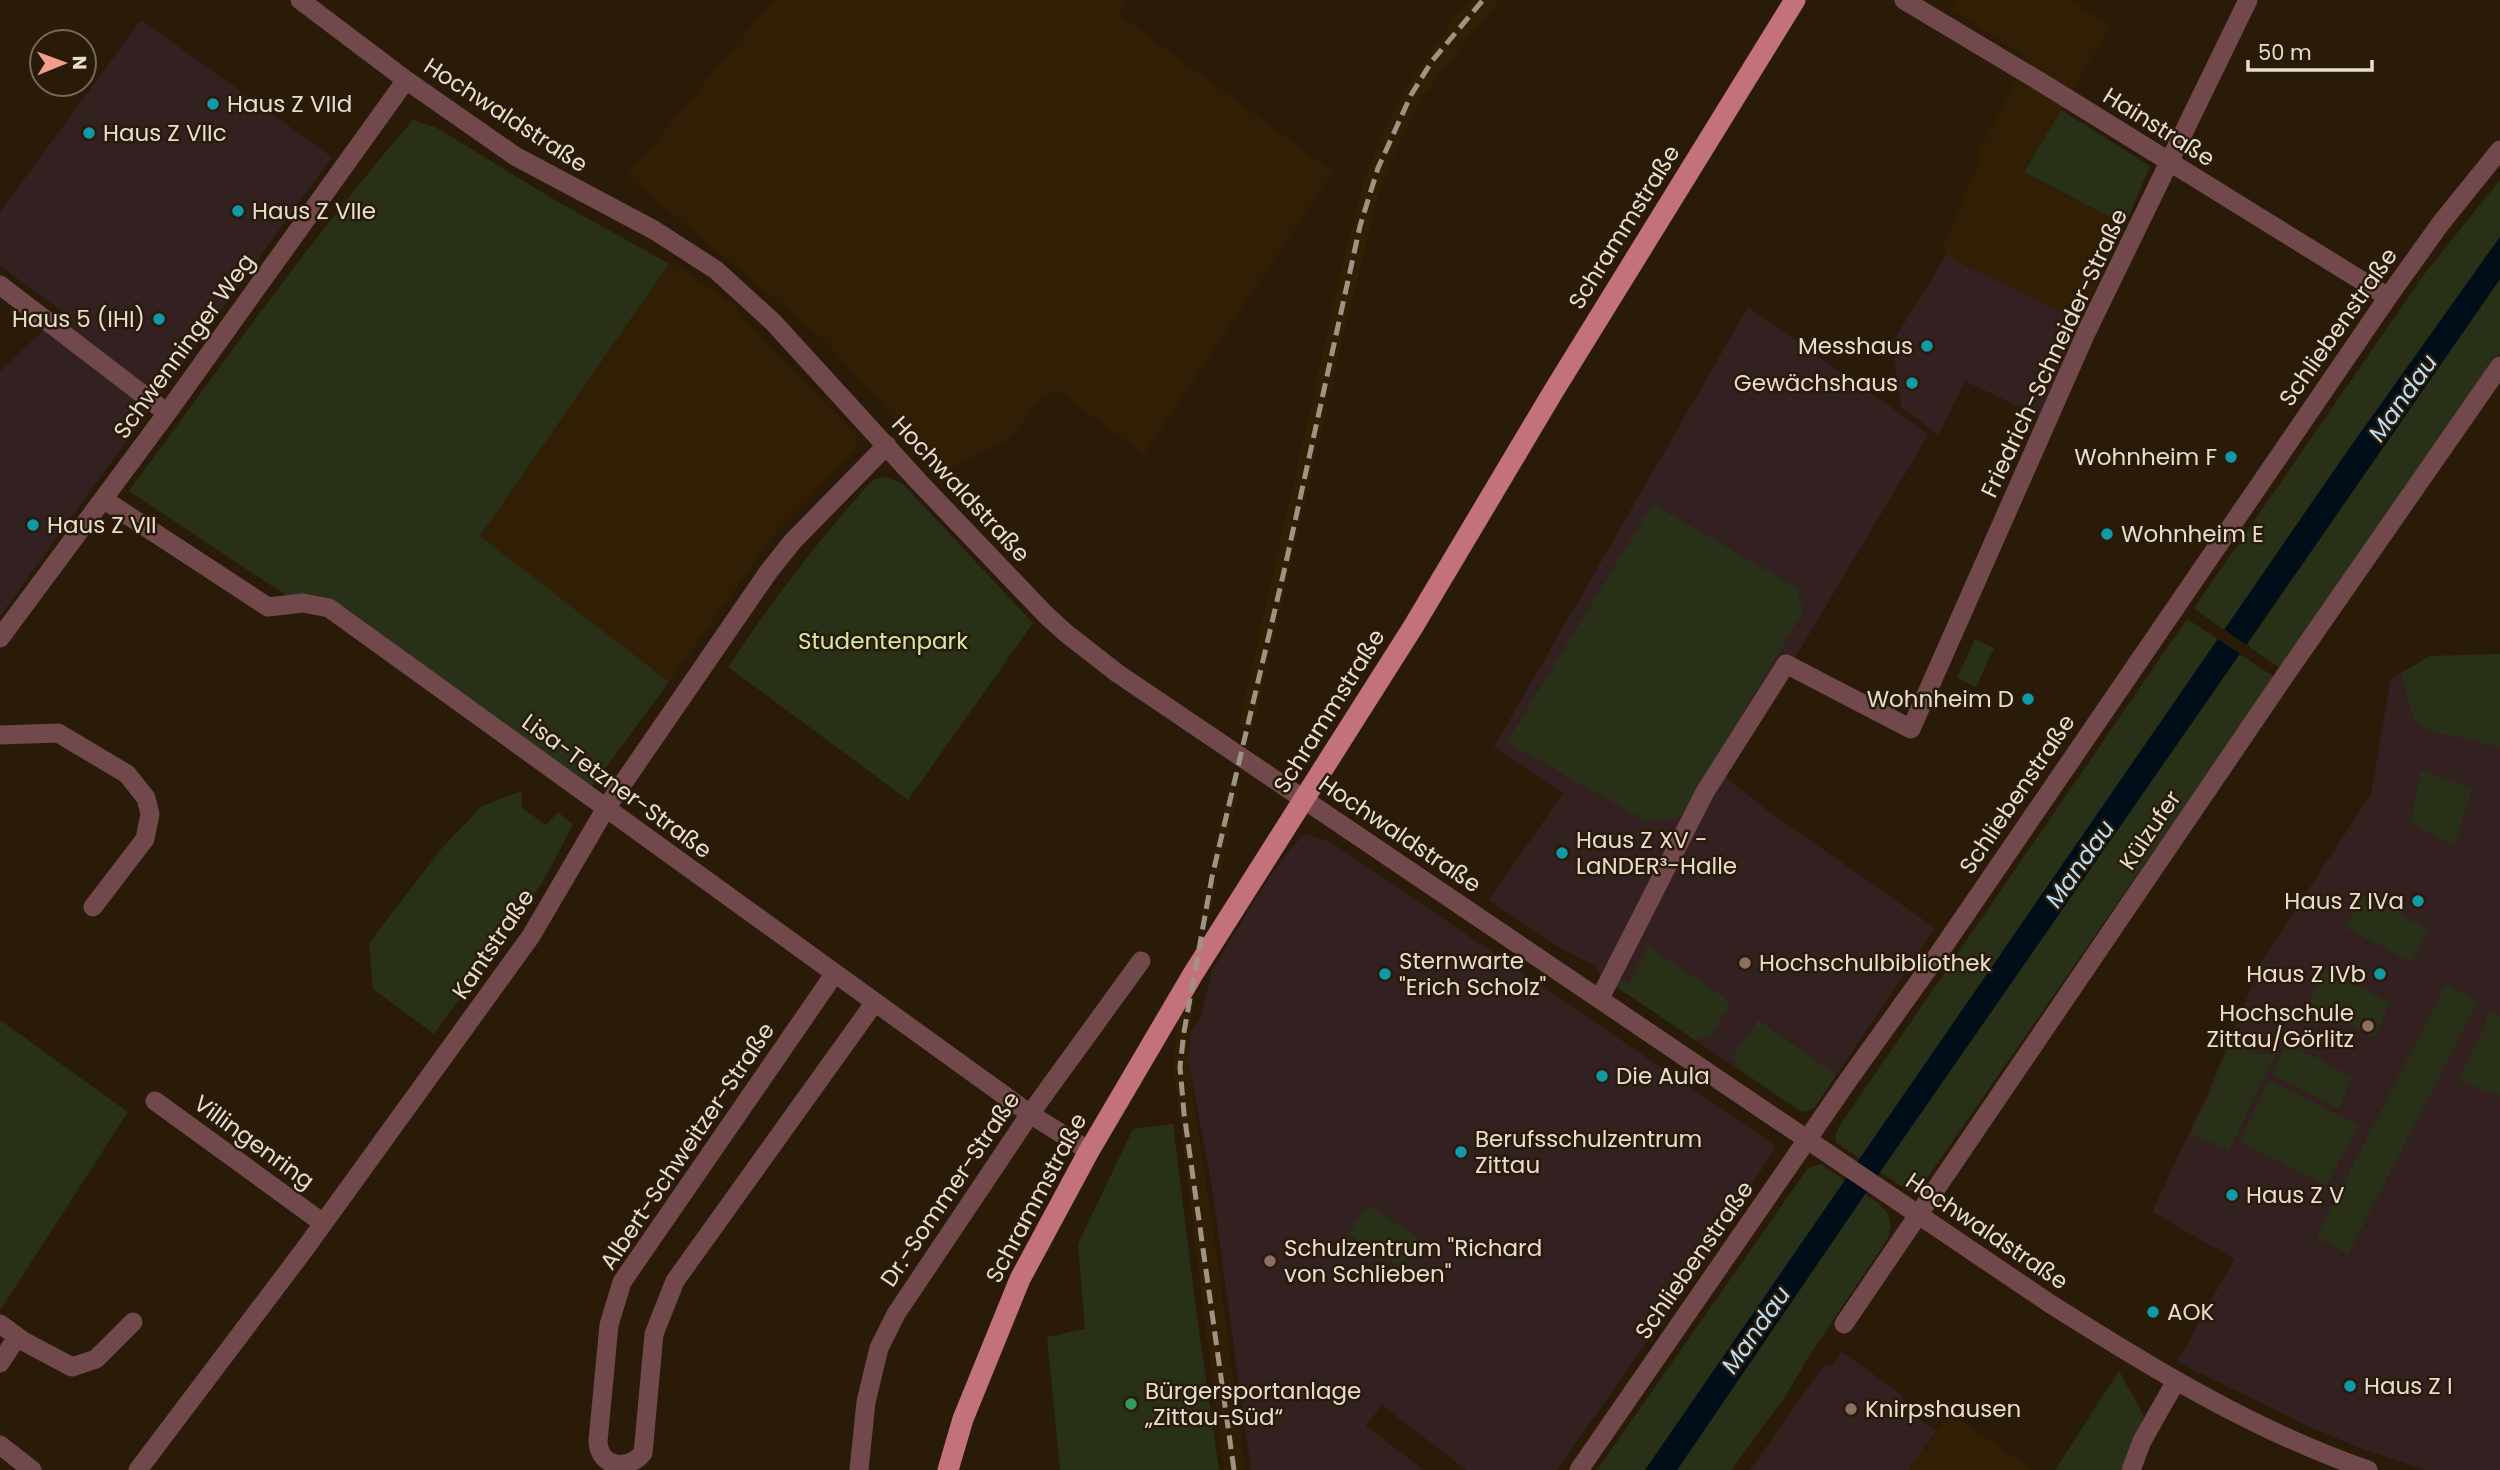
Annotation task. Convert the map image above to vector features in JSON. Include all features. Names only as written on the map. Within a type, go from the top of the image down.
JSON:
[{"type":"main road","name":"Schrammstraße","points":[[948,1470],[963,1419],[1020,1279],[1089,1151],[1193,974],[1430,598],[1553,392],[1795,0]]},
{"type":"street","name":"Hochwaldstraße","points":[[300,0],[406,80],[515,156],[654,230],[716,270],[774,322],[1020,588],[1067,634],[1117,673],[2049,1303],[2176,1381],[2288,1438],[2368,1470]]},
{"type":"street","name":"Hainstraße","points":[[1904,0],[2044,83],[2388,297]]},
{"type":"street","name":"Friedrich-Schneider-Straße","points":[[1600,998],[1705,792],[1786,664],[1911,729],[2087,333],[2248,0]]},
{"type":"street","name":"Schwenninger Weg","points":[[0,638],[167,413],[406,80]]},
{"type":"street","name":"Schliebenstraße","points":[[1580,1470],[1935,959],[2388,297],[2441,223],[2500,150]]},
{"type":"street","points":[[0,285],[167,413]]},
{"type":"street","name":"Külzufer","points":[[1844,1324],[2269,699],[2500,366]]},
{"type":"street","name":"Kantstraße","points":[[138,1470],[323,1223],[531,936],[606,808],[769,571],[793,541],[887,445]]},
{"type":"street","name":"Lisa-Tetzner-Straße","points":[[103,499],[268,607],[303,603],[329,608],[1030,1114],[1089,1151]]},
{"type":"street","points":[[0,735],[58,733],[127,774],[146,798],[150,814],[145,839],[93,907]]},
{"type":"street","name":"Dr.-Sommer-Straße","points":[[859,1470],[866,1402],[879,1348],[890,1325],[1030,1114],[1141,961]]},
{"type":"street","name":"Albert-Schweitzer-Straße","points":[[835,973],[622,1282],[609,1325],[598,1441],[600,1454],[606,1463],[614,1467],[627,1467],[638,1461],[643,1453],[654,1334],[675,1281],[875,1002]]},
{"type":"street","name":"Villingenring","points":[[155,1101],[323,1223]]},
{"type":"street","points":[[0,1324],[17,1337],[72,1367],[96,1359],[133,1322]]},
{"type":"street","points":[[0,1363],[17,1337]]},
{"type":"street","points":[[2131,1470],[2142,1441],[2176,1381]]},
{"type":"street","points":[[0,1445],[32,1470]]},
{"type":"shaded area","points":[[773,0],[1130,0],[1119,14],[1333,172],[1144,454],[1056,390],[1041,401],[1007,440],[942,474],[829,345],[627,176]]},
{"type":"shaded area","points":[[1470,0],[1500,0],[1422,98],[1381,188],[1345,327],[1253,730],[1239,724],[1345,254],[1364,182],[1380,138],[1406,88],[1455,17]]},
{"type":"shaded area","points":[[1955,0],[2069,0],[2111,26],[2024,172],[2125,225],[2079,321],[1956,261],[1942,248],[1980,160],[1976,157],[2027,58],[1950,9]]},
{"type":"shaded area","points":[[141,20],[332,157],[0,616],[0,371],[63,312],[0,266],[0,212],[84,98],[98,98],[98,79]]},
{"type":"shaded area","points":[[1948,252],[1956,261],[2079,321],[2040,417],[1965,381],[1938,435],[1901,407],[1892,343]]},
{"type":"shaded area","points":[[669,264],[676,264],[734,305],[763,341],[857,434],[855,451],[771,538],[669,682],[479,537]]},
{"type":"shaded area","points":[[1748,307],[1929,434],[1724,776],[1767,810],[1935,928],[1815,1107],[1806,1112],[1800,1111],[1602,977],[1594,966],[1552,943],[1489,900],[1563,793],[1494,747]]},
{"type":"shaded area","name":"Hochschule Zittau/Görlitz","points":[[2500,654],[2500,1470],[2425,1470],[2362,1449],[2303,1424],[2177,1362],[2234,1259],[2152,1212],[2208,1092],[2263,959],[2371,794],[2391,677],[2430,656]]},
{"type":"shaded area","points":[[1231,778],[1241,783],[1221,870],[1209,875]]},
{"type":"shaded area","points":[[1307,834],[1331,842],[1776,1146],[1715,1245],[1557,1470],[1466,1470],[1382,1405],[1366,1426],[1424,1470],[1251,1470],[1211,1181],[1188,1061],[1191,1031],[1201,1018],[1212,970],[1265,883],[1291,848]]},
{"type":"shaded area","points":[[1217,883],[1209,921],[1198,936],[1207,885]]},
{"type":"shaded area","points":[[1194,996],[1188,1061],[1245,1470],[1224,1470],[1173,1068],[1177,1020]]},
{"type":"shaded area","name":"Knirpshausen","points":[[1842,1352],[1901,1394],[1909,1411],[1936,1431],[1909,1470],[1750,1470],[1824,1365],[1832,1366]]},
{"type":"shaded area","points":[[1950,1412],[2033,1470],[1909,1470]]},
{"type":"green space","points":[[2061,110],[2150,166],[2125,225],[2024,172]]},
{"type":"green space","points":[[413,120],[437,128],[548,196],[669,264],[480,536],[669,682],[590,789],[344,606],[316,596],[290,598],[129,491],[303,256]]},
{"type":"green space","points":[[2500,180],[2500,237],[2224,630],[2194,608],[2425,273]]},
{"type":"green space","points":[[2500,279],[2500,353],[2280,668],[2247,645]]},
{"type":"green space","name":"Studentenpark","points":[[885,477],[902,483],[1033,623],[908,800],[728,667],[777,597],[830,529],[868,485],[875,479]]},
{"type":"green space","points":[[1653,504],[1797,588],[1803,612],[1680,818],[1646,821],[1507,742]]},
{"type":"green space","points":[[2187,619],[2218,639],[1860,1159],[1836,1142],[1840,1125]]},
{"type":"green space","points":[[1975,639],[1994,648],[1976,687],[1957,678]]},
{"type":"green space","points":[[2240,654],[2274,677],[1923,1184],[1914,1191],[1907,1190],[1880,1172]]},
{"type":"green space","points":[[2500,654],[2500,747],[2431,731],[2414,720],[2401,673],[2430,656]]},
{"type":"green space","points":[[2421,770],[2472,789],[2454,846],[2411,823]]},
{"type":"green space","points":[[522,791],[522,808],[546,825],[558,812],[573,825],[542,883],[434,1034],[373,989],[369,943],[442,848],[482,806]]},
{"type":"green space","points":[[2363,895],[2429,930],[2411,962],[2346,928]]},
{"type":"green space","points":[[1648,946],[1726,999],[1730,1006],[1710,1036],[1695,1040],[1617,987],[1619,980],[1629,984]]},
{"type":"green space","points":[[2325,969],[2390,1003],[2374,1037],[2309,1003]]},
{"type":"green space","points":[[2446,984],[2478,1002],[2348,1254],[2316,1237]]},
{"type":"green space","points":[[2490,1012],[2500,1016],[2500,1095],[2459,1080]]},
{"type":"green space","points":[[0,1020],[128,1112],[1,1309],[0,1308]]},
{"type":"green space","points":[[1758,1020],[1836,1075],[1815,1107],[1806,1112],[1800,1111],[1740,1070],[1733,1056]]},
{"type":"green space","points":[[2235,1029],[2241,1044],[2250,1052],[2261,1054],[2277,1051],[2229,1151],[2190,1133],[2211,1091]]},
{"type":"green space","points":[[2287,1043],[2353,1077],[2338,1109],[2272,1074]]},
{"type":"green space","points":[[2269,1080],[2359,1126],[2326,1186],[2240,1141]]},
{"type":"green space","points":[[1173,1124],[1219,1470],[1060,1470],[1047,1337],[1085,1329],[1078,1244],[1133,1129]]},
{"type":"green space","points":[[1821,1164],[1845,1181],[1645,1470],[1597,1470],[1808,1168]]},
{"type":"green space","points":[[1865,1194],[1887,1212],[1890,1224],[1887,1240],[1784,1398],[1731,1470],[1677,1470]]},
{"type":"green space","points":[[1367,1205],[1418,1237],[1400,1266],[1349,1234]]},
{"type":"green space","points":[[2119,1371],[2144,1416],[2121,1470],[2055,1470]]},
{"type":"water","name":"Mandau","points":[[2500,237],[2500,279],[1880,1172],[1677,1470],[1645,1470],[2344,456]]},
{"type":"pier","points":[[2222,628],[2249,647],[2243,656],[2215,637]]},
{"type":"railway","points":[[1234,1470],[1184,1113],[1180,1067],[1184,1032],[1212,877],[1285,567],[1360,226],[1378,168],[1411,95],[1432,61],[1483,0]]},
{"type":"place","name":"Haus Z VIId","points":[[213,104]]},
{"type":"place","name":"Haus Z VIIc","points":[[89,133]]},
{"type":"place","name":"Haus Z VIIe","points":[[238,211]]},
{"type":"place","name":"Haus 5 (IHI)","points":[[159,319]]},
{"type":"place","name":"Messhaus","points":[[1927,346]]},
{"type":"place","name":"Gewächshaus","points":[[1912,383]]},
{"type":"place","name":"Wohnheim F","points":[[2231,457]]},
{"type":"place","name":"Haus Z VII","points":[[33,525]]},
{"type":"place","name":"Wohnheim E","points":[[2107,534]]},
{"type":"place","name":"Wohnheim D","points":[[2028,699]]},
{"type":"place","name":"Haus Z XV - LaNDER³-Halle","points":[[1562,853]]},
{"type":"place","name":"Haus Z IVa","points":[[2418,901]]},
{"type":"place","name":"Hochschulbibliothek","points":[[1745,963]]},
{"type":"place","name":"Sternwarte \"Erich Scholz\"","points":[[1385,974]]},
{"type":"place","name":"Haus Z IVb","points":[[2380,974]]},
{"type":"place","name":"Hochschule Zittau/Görlitz","points":[[2368,1026]]},
{"type":"place","name":"Die Aula","points":[[1602,1076]]},
{"type":"place","name":"Berufsschulzentrum Zittau","points":[[1461,1152]]},
{"type":"place","name":"Haus Z V","points":[[2232,1195]]},
{"type":"place","name":"Schulzentrum \"Richard von Schlieben\"","points":[[1270,1261]]},
{"type":"place","name":"AOK","points":[[2153,1312]]},
{"type":"place","name":"Haus Z I","points":[[2350,1386]]},
{"type":"place","name":"Bürgersportanlage „Zittau-Süd“","points":[[1131,1404]]},
{"type":"place","name":"Knirpshausen","points":[[1851,1409]]}]
